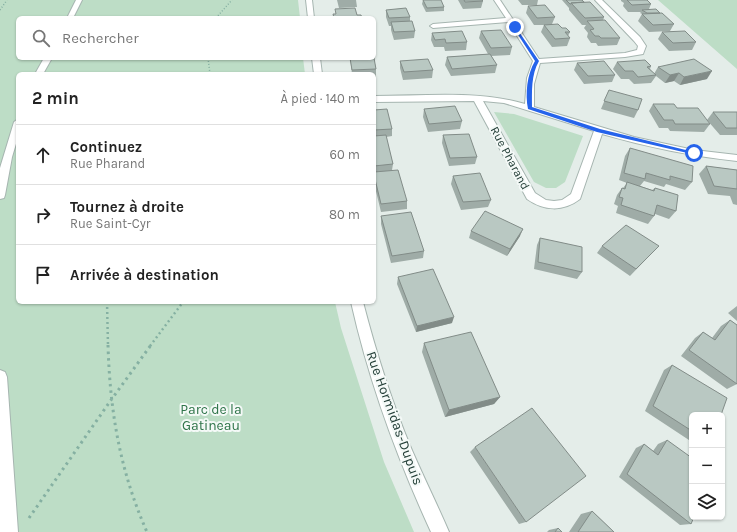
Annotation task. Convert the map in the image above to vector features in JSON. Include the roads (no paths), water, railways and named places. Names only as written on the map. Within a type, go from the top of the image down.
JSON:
[{"type":"street","points":[[71,16],[79,0]]},
{"type":"street","points":[[309,0],[311,16]]},
{"type":"street","points":[[497,0],[537,61]]},
{"type":"street","points":[[537,61],[640,52],[642,46],[637,39],[598,0]]},
{"type":"street","points":[[434,26],[511,20]]},
{"type":"street","points":[[40,72],[47,60]]},
{"type":"street","points":[[316,60],[318,72]]},
{"type":"street","points":[[530,108],[530,84],[533,69],[537,61]]},
{"type":"street","points":[[376,99],[477,98],[504,101],[599,130],[694,153],[737,158]]},
{"type":"street","name":"Rue Pharand","points":[[477,98],[531,196],[538,202],[549,205],[562,205],[576,196],[599,130]]},
{"type":"street","points":[[0,195],[7,157],[16,128]]},
{"type":"street","name":"Rue Hormidas-Dupuis","points":[[357,304],[385,397],[401,441],[440,532]]},
{"type":"street","points":[[0,377],[9,532]]},
{"type":"park label","name":"Parc de la Gatineau","points":[[211,418]]}]
